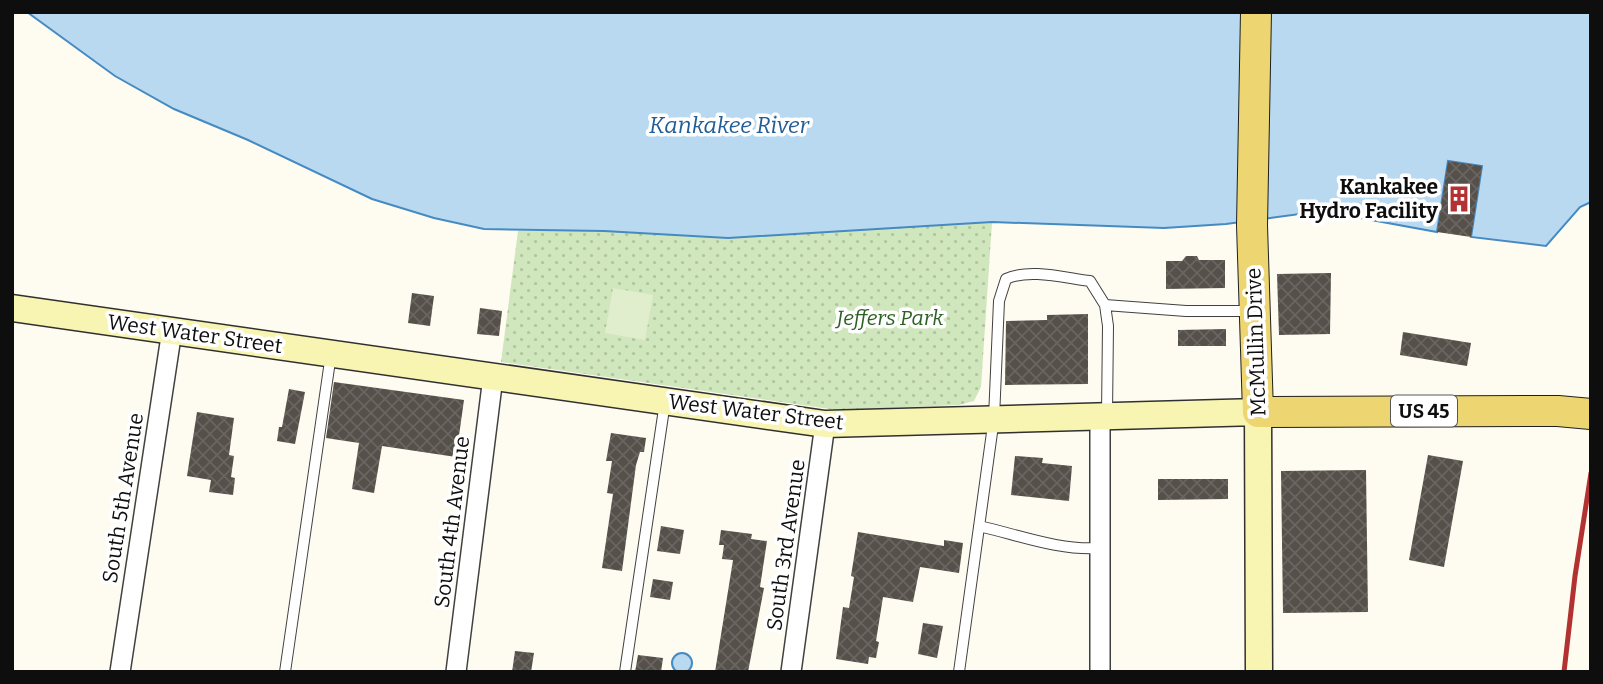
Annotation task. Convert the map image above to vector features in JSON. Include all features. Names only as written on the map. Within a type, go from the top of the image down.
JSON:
[{"type":"main road","name":"McMullin Drive","points":[[1256,12],[1252,225],[1258,412],[1259,672]]},
{"type":"main road","name":"West Water Street","points":[[12,308],[825,424],[1258,412],[1558,411],[1591,414]]},
{"type":"street","name":"South 5th Avenue","points":[[120,672],[172,330]]},
{"type":"street","name":"South 4th Avenue","points":[[456,672],[494,377]]},
{"type":"street","points":[[1100,672],[1103,415]]},
{"type":"street","name":"South 3rd Avenue","points":[[791,672],[825,424]]},
{"type":"lane","points":[[959,672],[994,418],[999,301],[1006,279],[1014,275],[1038,275],[1090,281],[1105,305],[1108,326],[1103,415]]},
{"type":"lane","points":[[1105,305],[1186,311],[1255,312]]},
{"type":"lane","points":[[285,672],[331,354]]},
{"type":"lane","points":[[625,672],[665,401]]},
{"type":"lane","points":[[979,526],[1064,547],[1100,548]]},
{"type":"green space","name":"Jeffers Park","points":[[992,222],[981,387],[974,401],[959,405],[837,410],[501,362],[518,231],[604,231],[728,238]]},
{"type":"green space","points":[[613,288],[653,295],[645,340],[605,333]]},
{"type":"water","name":"Kankakee River","points":[[27,12],[1591,12],[1591,202],[1580,207],[1546,246],[1471,237],[1482,166],[1448,161],[1437,232],[1322,211],[1226,224],[1164,228],[992,222],[728,238],[604,231],[484,229],[434,218],[372,199],[248,140],[174,109],[115,76]]},
{"type":"water","points":[[682,653],[689,656],[692,663],[689,670],[682,673],[675,670],[672,663],[675,656]]},
{"type":"building","name":"Kankakee Hydro Facility","points":[[1448,161],[1482,166],[1471,237],[1437,232]]},
{"type":"building","points":[[1186,256],[1197,256],[1199,260],[1225,260],[1225,288],[1166,289],[1166,261],[1182,261]]},
{"type":"building","points":[[1331,273],[1330,334],[1279,335],[1277,274]]},
{"type":"building","points":[[412,293],[434,296],[430,326],[408,323]]},
{"type":"building","points":[[480,308],[502,311],[499,336],[477,334]]},
{"type":"building","points":[[1088,314],[1088,384],[1005,385],[1006,321],[1047,320],[1047,315]]},
{"type":"building","points":[[1226,329],[1226,346],[1178,346],[1178,330]]},
{"type":"building","points":[[1403,332],[1471,343],[1467,366],[1400,355]]},
{"type":"building","points":[[334,382],[464,400],[456,457],[382,446],[374,493],[352,489],[359,443],[326,438]]},
{"type":"building","points":[[289,389],[305,392],[295,444],[277,441]]},
{"type":"building","points":[[197,412],[234,418],[229,455],[234,456],[231,477],[235,478],[233,495],[209,492],[211,480],[187,476]]},
{"type":"building","points":[[611,433],[646,438],[644,452],[640,452],[636,465],[622,571],[602,568],[613,494],[607,493],[612,461],[606,461]]},
{"type":"building","points":[[1428,455],[1463,461],[1444,567],[1409,560]]},
{"type":"building","points":[[1015,456],[1043,458],[1042,463],[1072,466],[1069,501],[1011,495]]},
{"type":"building","points":[[1366,470],[1368,612],[1283,613],[1281,471]]},
{"type":"building","points":[[1158,479],[1228,479],[1228,499],[1158,500]]},
{"type":"building","points":[[661,526],[684,530],[680,554],[657,551]]},
{"type":"building","points":[[721,530],[752,534],[751,539],[767,541],[760,587],[764,588],[748,672],[715,672],[733,560],[722,559],[724,545],[719,545]]},
{"type":"building","points":[[858,532],[944,546],[944,540],[963,543],[959,573],[920,567],[913,602],[883,597],[876,658],[869,657],[868,664],[836,659],[843,607],[849,608]]},
{"type":"building","points":[[653,579],[673,582],[670,600],[650,597]]},
{"type":"building","points":[[923,623],[943,626],[937,658],[918,654]]},
{"type":"building","points":[[515,651],[534,653],[531,672],[512,672]]},
{"type":"building","points":[[638,655],[663,658],[661,672],[635,672]]},
{"type":"railway","points":[[1564,672],[1591,473]]},
{"type":"place","name":"Kankakee Hydro Facility","points":[[1459,199]]}]
